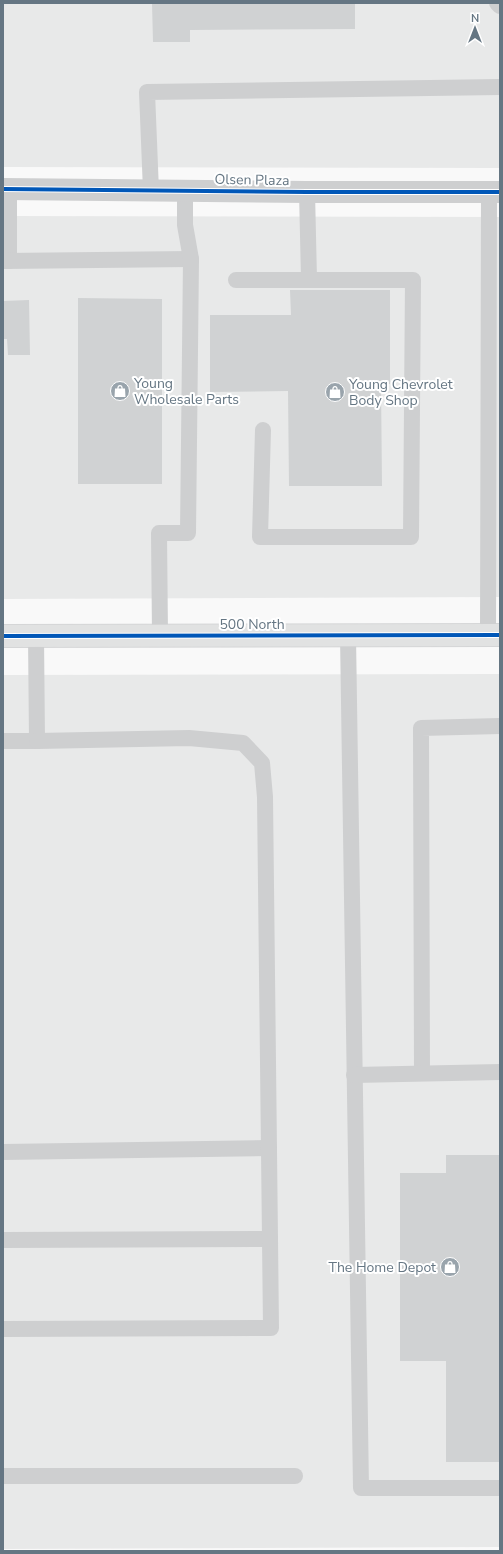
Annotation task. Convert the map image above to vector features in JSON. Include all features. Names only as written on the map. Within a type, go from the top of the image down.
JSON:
[{"type":"street","name":"Olsen Plaza","points":[[6,189],[495,192]]},
{"type":"street","name":"500 North","points":[[3,636],[494,635]]},
{"type":"lane","points":[[497,3],[500,6]]},
{"type":"lane","points":[[151,191],[147,92],[500,87]]},
{"type":"lane","points":[[6,189],[6,261],[191,259]]},
{"type":"lane","points":[[160,635],[160,533],[188,534],[191,259],[185,225],[185,191]]},
{"type":"lane","points":[[307,192],[309,279]]},
{"type":"lane","points":[[494,635],[495,192]]},
{"type":"lane","points":[[236,280],[413,280],[411,537],[260,537],[263,430]]},
{"type":"lane","points":[[36,636],[37,741]]},
{"type":"lane","points":[[348,636],[361,1488],[500,1488]]},
{"type":"lane","points":[[422,1073],[421,728],[500,726]]},
{"type":"lane","points":[[3,741],[189,738],[243,743],[262,763],[265,797],[271,1328],[3,1329]]},
{"type":"lane","points":[[354,1075],[500,1072]]},
{"type":"lane","points":[[3,1152],[269,1148]]},
{"type":"lane","points":[[3,1240],[270,1239]]},
{"type":"lane","points":[[3,1476],[295,1476]]},
{"type":"shaded area","points":[[3,3],[500,3],[500,168],[3,167]]},
{"type":"shaded area","points":[[3,216],[500,217],[500,597],[3,599]]},
{"type":"shaded area","points":[[500,674],[500,1547],[3,1549],[3,675]]},
{"type":"building","points":[[152,3],[355,3],[355,29],[190,30],[190,42],[153,42]]},
{"type":"building","name":"Young Chevrolet Body Shop","points":[[290,290],[390,290],[390,384],[381,384],[382,486],[289,486],[288,391],[210,392],[210,315],[291,315]]},
{"type":"building","name":"Young Wholesale Parts","points":[[78,298],[162,299],[162,484],[78,484]]},
{"type":"building","points":[[29,300],[30,355],[8,355],[7,339],[3,339],[3,301]]},
{"type":"building","name":"The Home Depot","points":[[446,1155],[500,1155],[500,1462],[446,1462],[446,1361],[400,1361],[400,1173],[446,1173]]},
{"type":"cycle path","points":[[3,189],[500,192]]},
{"type":"cycle path","points":[[3,636],[500,635]]},
{"type":"place","name":"Young Wholesale Parts","points":[[120,391]]},
{"type":"place","name":"Young Chevrolet Body Shop","points":[[335,392]]},
{"type":"place","name":"The Home Depot","points":[[450,1267]]}]
